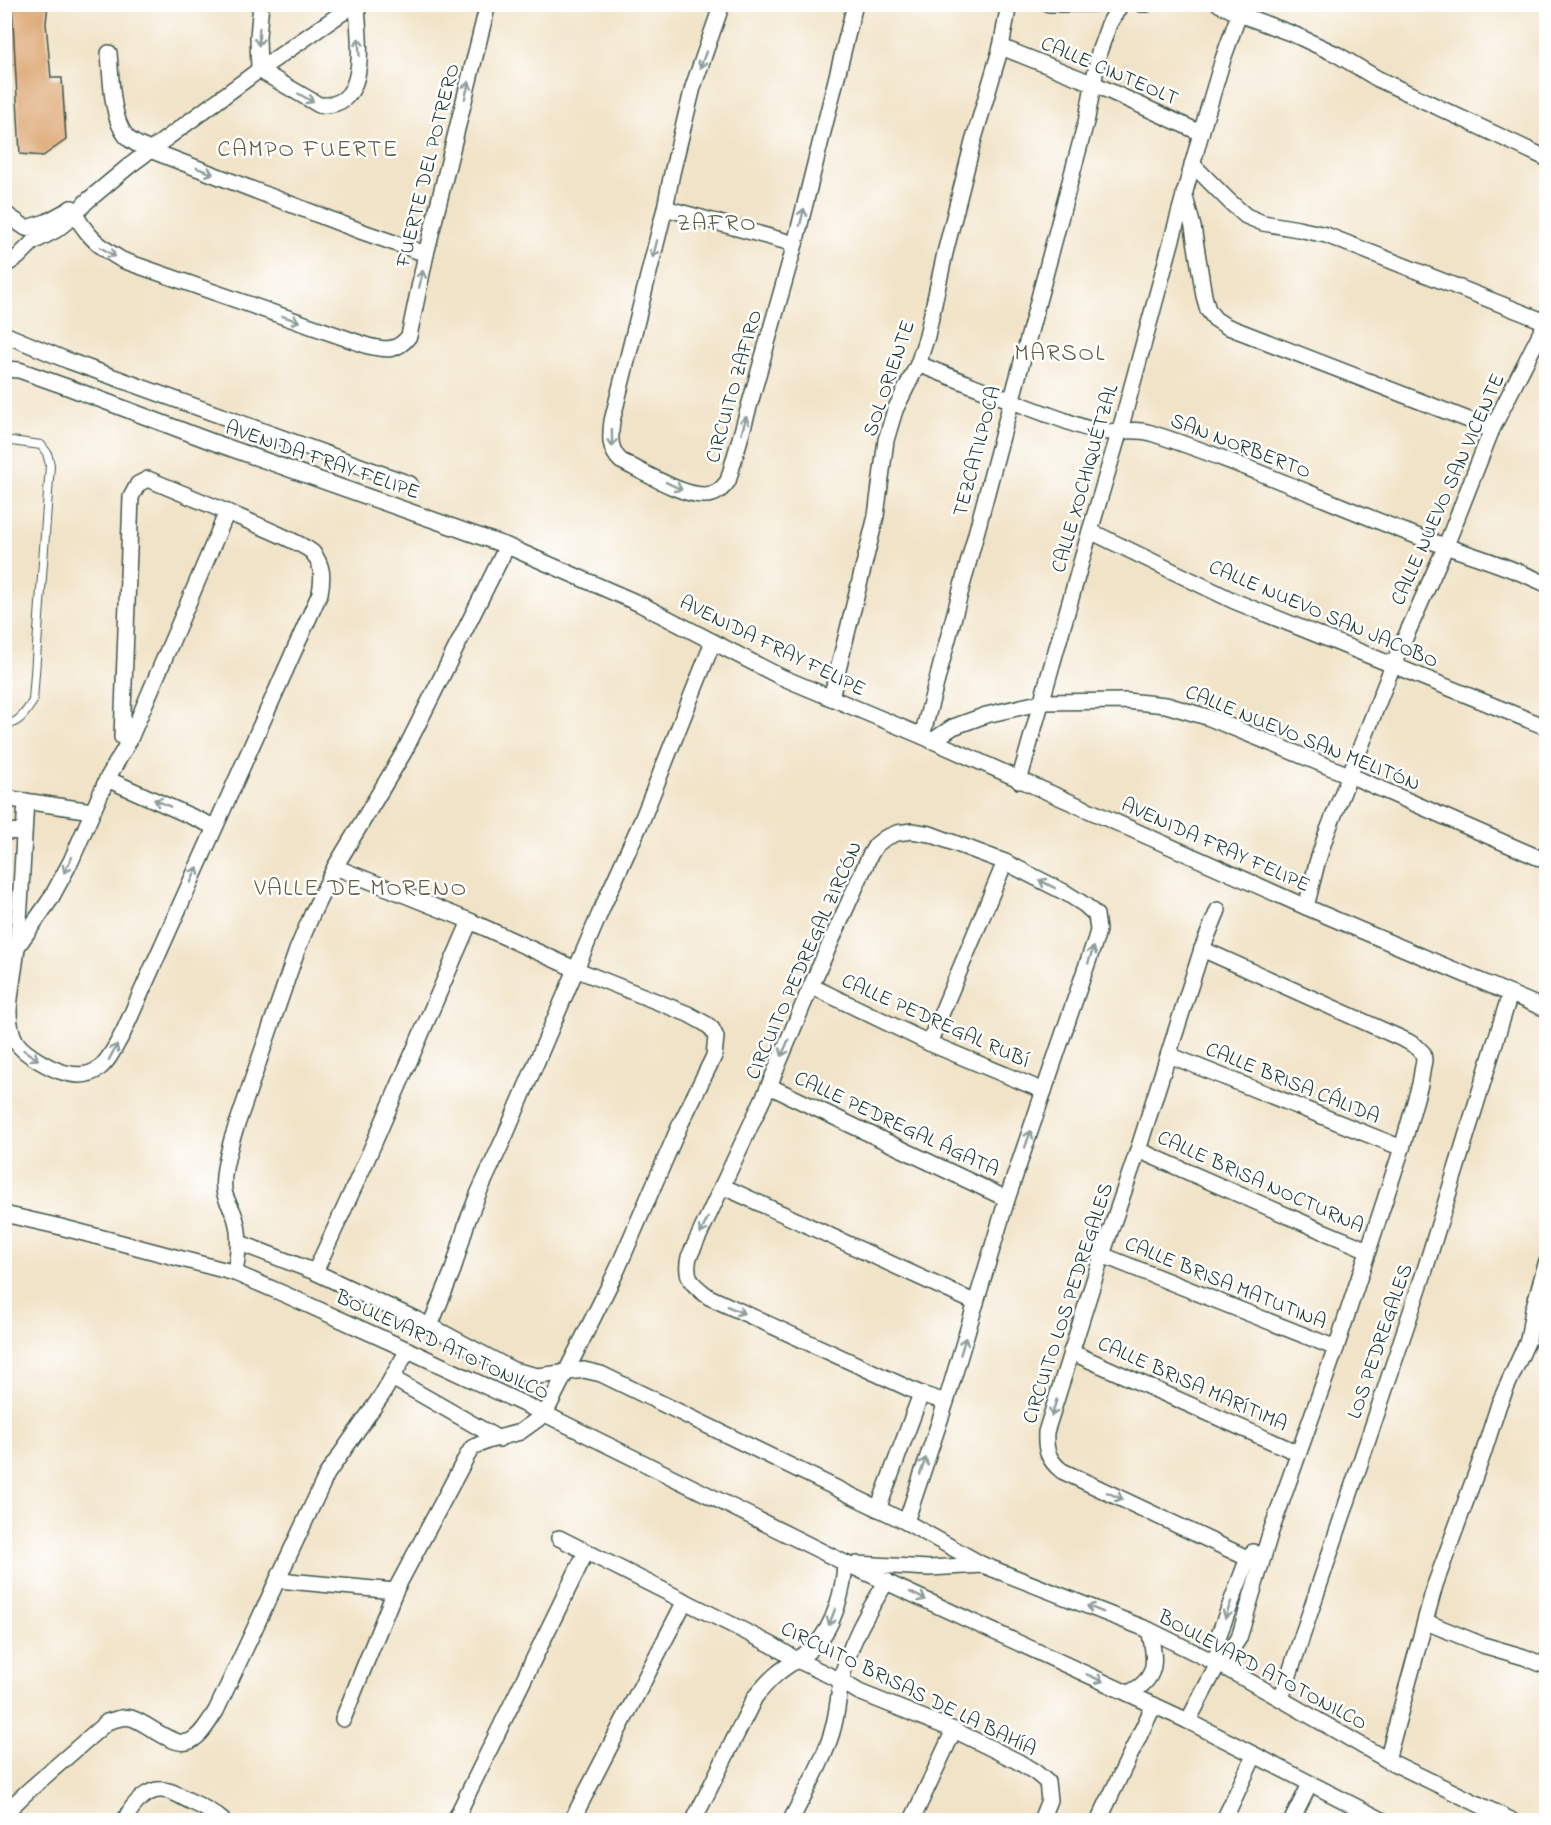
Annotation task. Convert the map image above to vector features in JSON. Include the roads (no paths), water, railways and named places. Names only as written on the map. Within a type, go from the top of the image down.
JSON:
[{"type":"street","points":[[259,70],[258,36],[261,4]]},
{"type":"street","points":[[259,70],[319,105],[337,104],[353,89],[358,76],[360,63],[356,4]]},
{"type":"street","points":[[4,266],[18,257],[33,242],[56,230],[73,212],[150,150],[259,70],[356,4]]},
{"type":"street","name":"FUERTE DEL POTRERO","points":[[73,212],[87,233],[102,249],[122,260],[368,346],[381,349],[402,345],[409,336],[426,254],[488,4]]},
{"type":"street","name":"CIRCUITO ZAFIRO","points":[[722,4],[693,87],[612,421],[611,447],[615,456],[621,461],[688,493],[704,496],[722,490],[728,481],[795,244],[855,4]]},
{"type":"street","name":"SOL ORIENTE","points":[[831,698],[876,516],[886,440],[895,410],[918,364],[927,336],[973,141],[1001,47],[1009,4]]},
{"type":"street","points":[[1049,4],[1090,5]]},
{"type":"street","name":"TEZCATILPOCA","points":[[927,739],[1011,401],[1087,118],[1095,66],[1109,24],[1121,4]]},
{"type":"street","points":[[1141,4],[1147,4]]},
{"type":"street","points":[[1219,4],[1338,55],[1378,79],[1546,158]]},
{"type":"street","name":"CALLE XOCHIQUÉTZAL","points":[[1019,780],[1120,430],[1192,164],[1223,59],[1239,14]]},
{"type":"street","name":"CALLE CINTEOLT","points":[[1001,47],[1094,84],[1201,133]]},
{"type":"street","points":[[109,53],[118,120],[122,129],[134,143],[363,232],[426,254]]},
{"type":"street","points":[[1192,164],[1246,216],[1263,223],[1326,235],[1546,322]]},
{"type":"street","points":[[1184,192],[1193,227],[1204,296],[1208,310],[1215,319],[1226,326],[1492,429]]},
{"type":"street","points":[[665,208],[795,244]]},
{"type":"street","points":[[26,228],[73,212]]},
{"type":"street","points":[[4,213],[26,228],[33,242]]},
{"type":"street","name":"CALLE NUEVO SAN VICENTE","points":[[1306,907],[1326,835],[1393,665],[1445,548],[1492,429],[1546,322]]},
{"type":"street","name":"AVENIDA FRAY FELIPE","points":[[4,334],[69,362],[410,484]]},
{"type":"street","name":"SAN NORBERTO","points":[[918,364],[1011,401],[1096,431],[1148,432],[1204,451],[1445,548],[1503,566],[1546,584]]},
{"type":"street","name":"AVENIDA FRAY FELIPE","points":[[4,369],[19,370],[210,441],[507,546],[640,604],[779,676],[1306,907],[1546,1009]]},
{"type":"street","points":[[26,801],[17,947],[9,1012],[10,1025],[16,1041],[34,1058],[64,1073],[80,1075],[93,1073],[108,1062],[123,1033],[320,593],[323,577],[320,564],[311,550],[148,480],[138,484],[131,497],[122,736],[129,741]]},
{"type":"street","points":[[17,947],[50,900],[71,861],[107,779],[129,741],[227,512]]},
{"type":"street","name":"CALLE NUEVO SAN JACOBO","points":[[1090,531],[1234,601],[1546,727]]},
{"type":"street","points":[[236,1273],[240,1243],[237,1224],[225,1196],[226,1163],[232,1139],[297,950],[335,867],[404,752],[507,546]]},
{"type":"street","points":[[430,1326],[453,1270],[467,1221],[575,969],[642,820],[713,642]]},
{"type":"street","name":"CALLE NUEVO SAN MELITÓN","points":[[927,739],[986,715],[1043,702],[1126,701],[1166,705],[1207,717],[1349,775],[1546,861]]},
{"type":"street","points":[[107,779],[215,827]]},
{"type":"street","points":[[4,798],[92,811]]},
{"type":"street","points":[[4,831],[24,832]]},
{"type":"street","name":"CIRCUITO PEDREGAL ZIRCÓN","points":[[906,1522],[946,1402],[1007,1199],[1098,930],[1096,915],[1085,905],[1066,894],[1005,862],[930,834],[912,831],[897,833],[885,838],[876,845],[870,855],[769,1086],[689,1257],[686,1269],[688,1278],[695,1287],[709,1297],[921,1394],[946,1402]]},
{"type":"street","points":[[929,1043],[1005,862]]},
{"type":"street","points":[[335,867],[470,921],[575,969],[688,1014],[706,1024],[716,1037],[714,1056],[680,1125],[617,1270],[545,1414],[520,1432],[487,1441],[472,1448],[467,1455],[396,1591],[342,1719]]},
{"type":"street","name":"CIRCUITO LOS PEDREGALES","points":[[1218,910],[1202,949],[1102,1255],[1046,1432],[1045,1445],[1052,1463],[1062,1471],[1254,1561]]},
{"type":"street","points":[[315,1272],[381,1128],[470,921]]},
{"type":"street","points":[[1188,1721],[1218,1664],[1228,1655],[1239,1638],[1254,1561],[1270,1534],[1336,1348],[1402,1148],[1424,1068],[1422,1053],[1417,1047],[1202,949]]},
{"type":"street","name":"CALLE PEDREGAL RUBÍ","points":[[811,986],[929,1043],[1044,1091]]},
{"type":"street","name":"LOS PEDREGALES","points":[[1281,1699],[1424,1273],[1510,994]]},
{"type":"street","name":"CALLE BRISA CÁLIDA","points":[[1169,1054],[1402,1148]]},
{"type":"street","name":"CALLE PEDREGAL ÁGATA","points":[[769,1086],[1007,1199]]},
{"type":"street","name":"CALLE BRISA NOCTURNA","points":[[1138,1150],[1368,1250]]},
{"type":"street","points":[[722,1186],[976,1303]]},
{"type":"street","name":"BOULEVARD ATOTONILCO","points":[[4,1214],[236,1273],[545,1414],[845,1563],[1188,1721],[1382,1821]]},
{"type":"street","points":[[240,1243],[315,1272],[430,1326],[513,1370],[538,1376],[584,1370],[601,1374],[906,1522],[983,1565]]},
{"type":"street","name":"CALLE BRISA MATUTINA","points":[[1102,1255],[1336,1348]]},
{"type":"street","points":[[1387,1760],[1435,1585],[1499,1404],[1528,1340],[1533,1310],[1546,1264]]},
{"type":"street","points":[[4,1814],[107,1722],[130,1718],[177,1742],[186,1743],[194,1739],[216,1711],[327,1474],[382,1395],[408,1350]]},
{"type":"street","name":"CALLE BRISA MARÍTIMA","points":[[1071,1352],[1298,1453]]},
{"type":"street","points":[[392,1378],[499,1438]]},
{"type":"street","points":[[878,1509],[921,1394]]},
{"type":"street","name":"CIRCUITO BRISAS DE LA BAHÍA","points":[[559,1538],[772,1645],[859,1692],[954,1730],[1017,1761],[1047,1782],[1048,1800],[1041,1821]]},
{"type":"street","points":[[455,1821],[586,1552]]},
{"type":"street","points":[[694,1821],[755,1697],[767,1682],[816,1645],[828,1626],[843,1588],[845,1563]]},
{"type":"street","name":"BOULEVARD ATOTONILCO","points":[[845,1563],[929,1568],[983,1565],[1149,1630],[1218,1664],[1387,1760],[1511,1821]]},
{"type":"street","points":[[278,1580],[396,1591]]},
{"type":"street","points":[[791,1821],[822,1760],[837,1716],[841,1681],[858,1629],[887,1581]]},
{"type":"street","points":[[573,1821],[685,1601]]},
{"type":"street","points":[[1426,1622],[1483,1645],[1546,1666]]},
{"type":"street","points":[[1128,1693],[1138,1689],[1148,1679],[1154,1665],[1154,1647],[1149,1630]]},
{"type":"street","points":[[1100,1821],[1154,1705]]},
{"type":"street","points":[[912,1821],[954,1730]]},
{"type":"street","points":[[1224,1821],[1254,1756]]},
{"type":"street","points":[[1292,1821],[1310,1784]]},
{"type":"street","points":[[125,1821],[129,1811],[139,1799],[150,1793],[167,1790],[205,1809],[222,1821]]},
{"type":"lane","points":[[4,440],[41,445],[47,453],[50,465],[33,701],[21,719],[4,725]]},
{"type":"district","name":"CAMPO FUERTE","points":[[308,148]]},
{"type":"district","name":"ZAFRO","points":[[717,222]]},
{"type":"district","name":"MARSOL","points":[[1060,352]]},
{"type":"district","name":"VALLE DE MORENO","points":[[361,887]]}]
